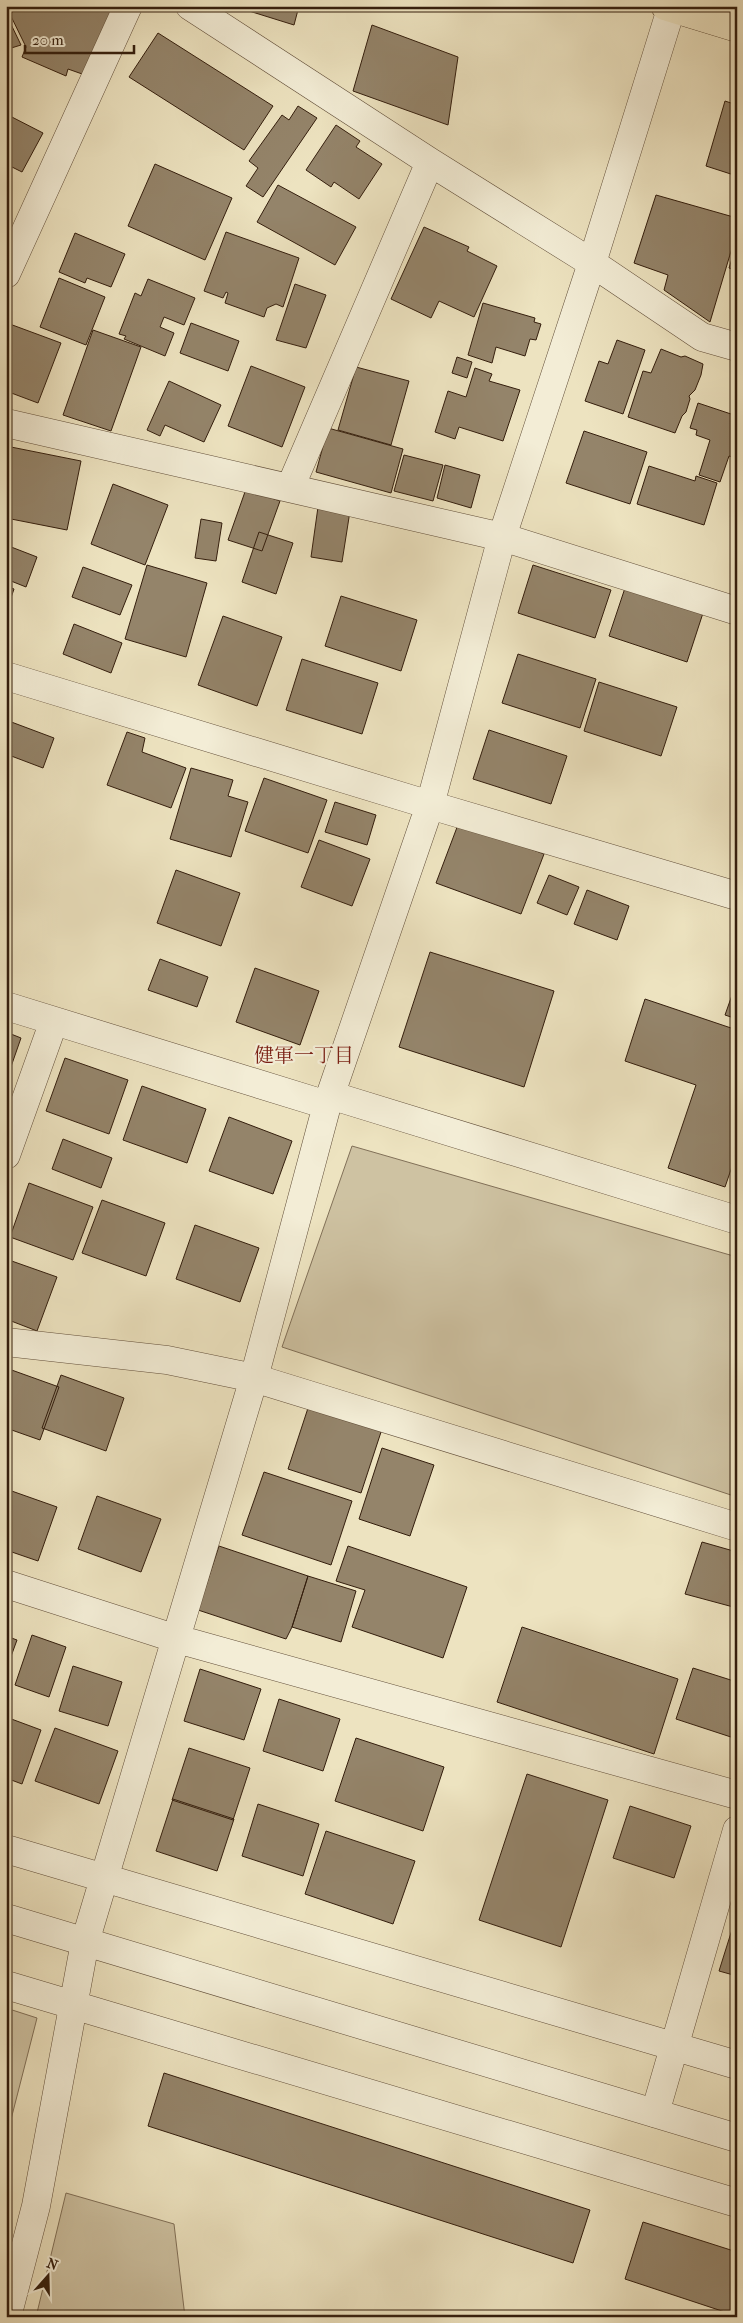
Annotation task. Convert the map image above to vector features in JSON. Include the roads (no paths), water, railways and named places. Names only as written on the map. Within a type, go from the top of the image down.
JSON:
[{"type":"main road","points":[[670,7],[737,28]]},
{"type":"street","points":[[6,274],[128,6]]},
{"type":"street","points":[[190,6],[430,162],[592,263],[702,337],[737,347]]},
{"type":"street","points":[[7,2317],[36,2206],[85,1942],[254,1378],[328,1100],[430,805],[502,537],[592,263],[670,7]]},
{"type":"street","points":[[290,488],[430,162]]},
{"type":"street","points":[[6,423],[502,537],[737,611]]},
{"type":"street","points":[[6,676],[737,896]]},
{"type":"street","points":[[6,1006],[737,1220]]},
{"type":"street","points":[[6,1155],[54,1021]]},
{"type":"street","points":[[6,1342],[167,1360],[254,1378],[737,1527]]},
{"type":"street","points":[[6,1584],[177,1639],[737,1795]]},
{"type":"street","points":[[655,2113],[737,1830]]},
{"type":"street","points":[[6,1849],[737,2065]]},
{"type":"street","points":[[6,1918],[737,2138]]},
{"type":"street","points":[[6,1985],[737,2204]]},
{"type":"district","name":"健軍一丁目","points":[[304,1055]]}]
